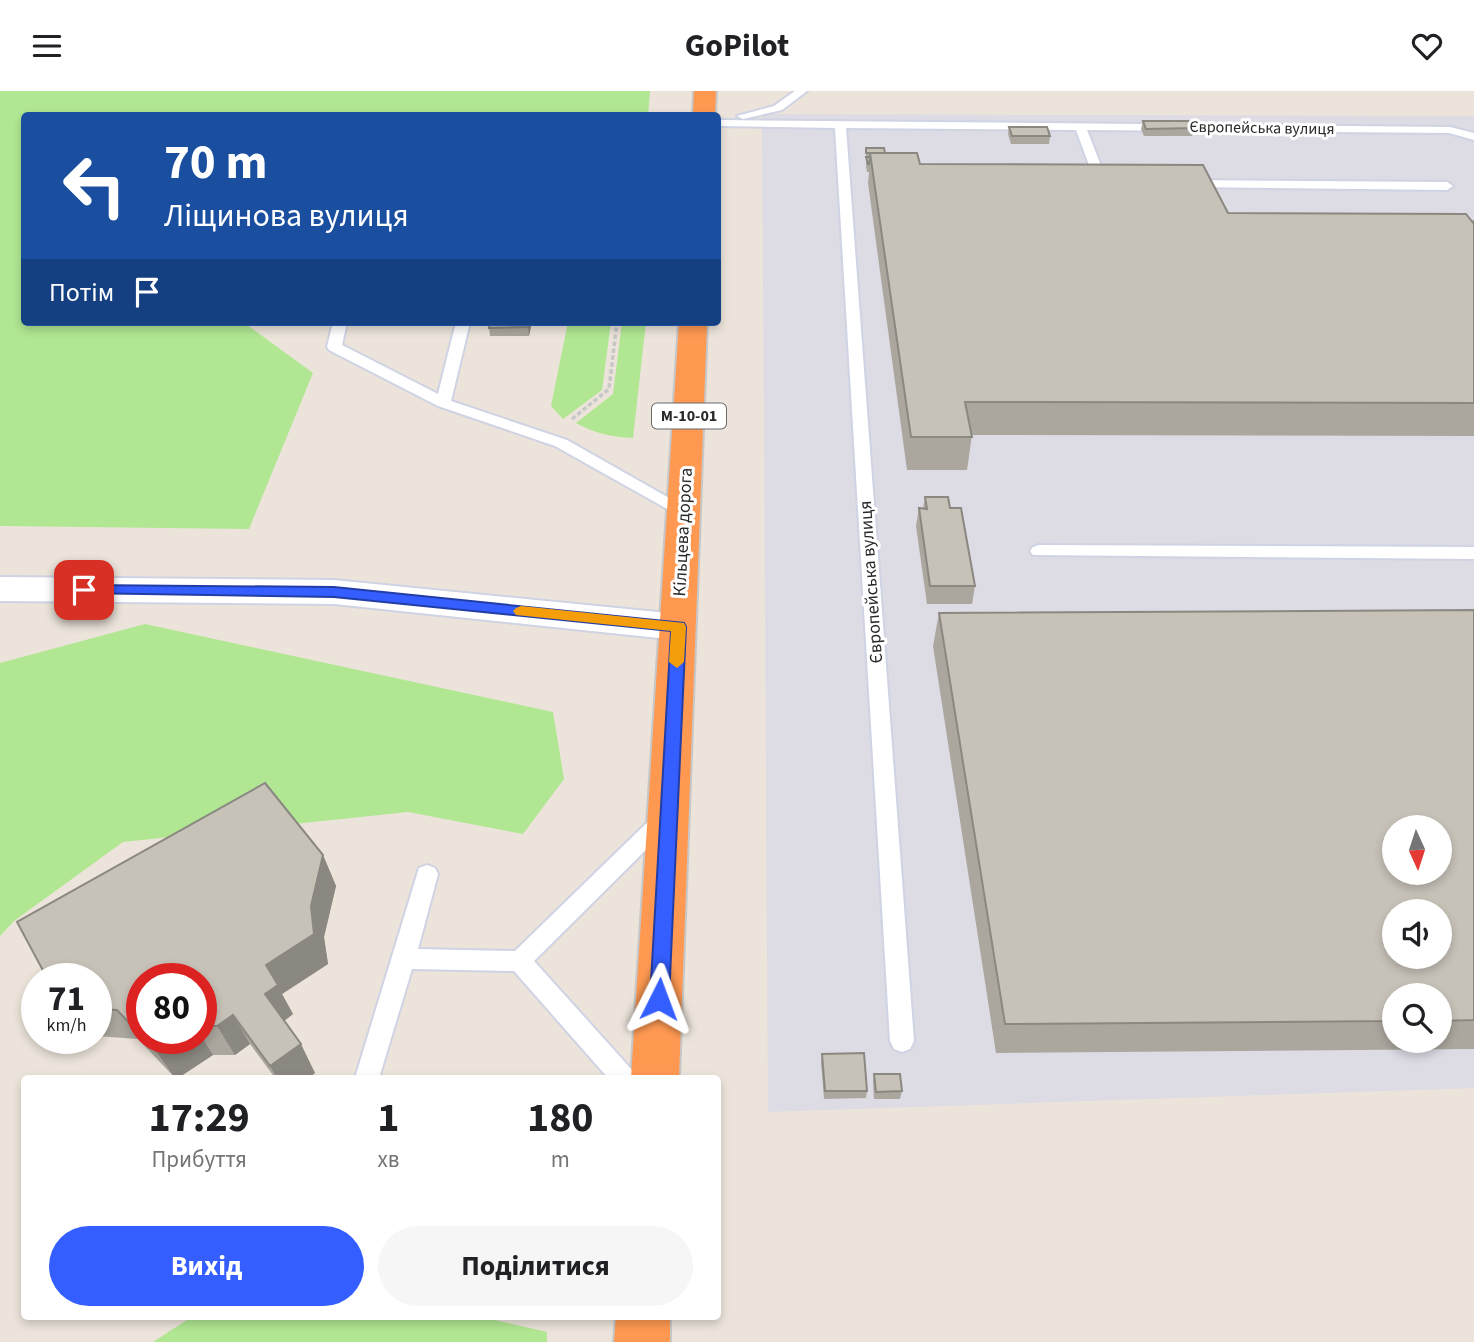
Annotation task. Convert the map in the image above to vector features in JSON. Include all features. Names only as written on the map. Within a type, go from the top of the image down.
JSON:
[{"type":"highway","points":[[704,112],[705,91]]},
{"type":"highway","name":"Кільцева дорога","points":[[655,1075],[693,326]]},
{"type":"highway","points":[[642,1342],[643,1320]]},
{"type":"street","points":[[0,589],[334,592],[678,627]]},
{"type":"lane","points":[[722,123],[757,111],[778,108],[802,91]]},
{"type":"lane","name":"Європейська вулиця","points":[[722,123],[1450,130],[1474,137]]},
{"type":"lane","name":"Європейська вулиця","points":[[840,124],[902,1041]]},
{"type":"lane","points":[[1080,126],[1102,184]]},
{"type":"lane","points":[[1088,183],[1116,184]]},
{"type":"lane","points":[[1171,184],[1447,186]]},
{"type":"lane","points":[[339,326],[334,347],[443,403],[561,443],[684,510]]},
{"type":"lane","points":[[443,403],[462,326]]},
{"type":"lane","points":[[1039,551],[1474,552]]},
{"type":"lane","points":[[404,959],[520,961],[669,815]]},
{"type":"lane","points":[[368,1075],[427,874]]},
{"type":"lane","points":[[520,961],[620,1075]]},
{"type":"path","points":[[568,422],[608,389],[616,326]]},
{"type":"shaded area","points":[[762,114],[1474,116],[1474,1088],[768,1112]]},
{"type":"green space","points":[[0,91],[650,91],[648,112],[21,112],[21,326],[248,326],[313,373],[249,529],[0,526]]},
{"type":"green space","points":[[567,326],[610,326],[602,390],[563,419],[551,406]]},
{"type":"green space","points":[[622,326],[646,326],[633,438],[603,434],[576,423],[613,394]]},
{"type":"green space","points":[[145,624],[553,712],[564,779],[523,834],[408,812],[123,842],[14,921],[0,936],[0,663]]},
{"type":"green space","points":[[187,1320],[494,1320],[547,1332],[547,1342],[153,1342]]},
{"type":"building","points":[[1143,121],[1190,121],[1195,128],[1146,129]]},
{"type":"building","points":[[1009,127],[1047,127],[1050,136],[1012,136]]},
{"type":"building","points":[[866,148],[884,148],[885,153],[866,153]]},
{"type":"building","points":[[870,153],[917,153],[920,164],[1203,165],[1228,213],[1466,214],[1474,224],[1474,403],[965,402],[972,437],[911,437]]},
{"type":"building","points":[[489,326],[528,326],[528,327]]},
{"type":"building","points":[[925,497],[948,497],[950,508],[961,508],[975,586],[930,586],[919,508],[927,509]]},
{"type":"building","points":[[1474,610],[1474,1020],[1452,1021],[1452,983],[1382,983],[1382,1021],[1005,1024],[939,613]]},
{"type":"building","points":[[265,783],[323,855],[311,906],[314,934],[266,965],[278,985],[265,994],[301,1044],[270,1066],[233,1015],[217,1026],[217,963],[126,963],[126,1019],[117,1010],[112,1010],[112,963],[39,963],[17,922]]},
{"type":"building","points":[[864,1053],[867,1091],[825,1091],[822,1054]]},
{"type":"building","points":[[874,1074],[900,1074],[902,1091],[876,1092]]},
{"type":"slow traffic","points":[[521,611],[678,627],[677,662]]},
{"type":"route","points":[[84,590],[334,592],[678,627],[659,999]]}]
